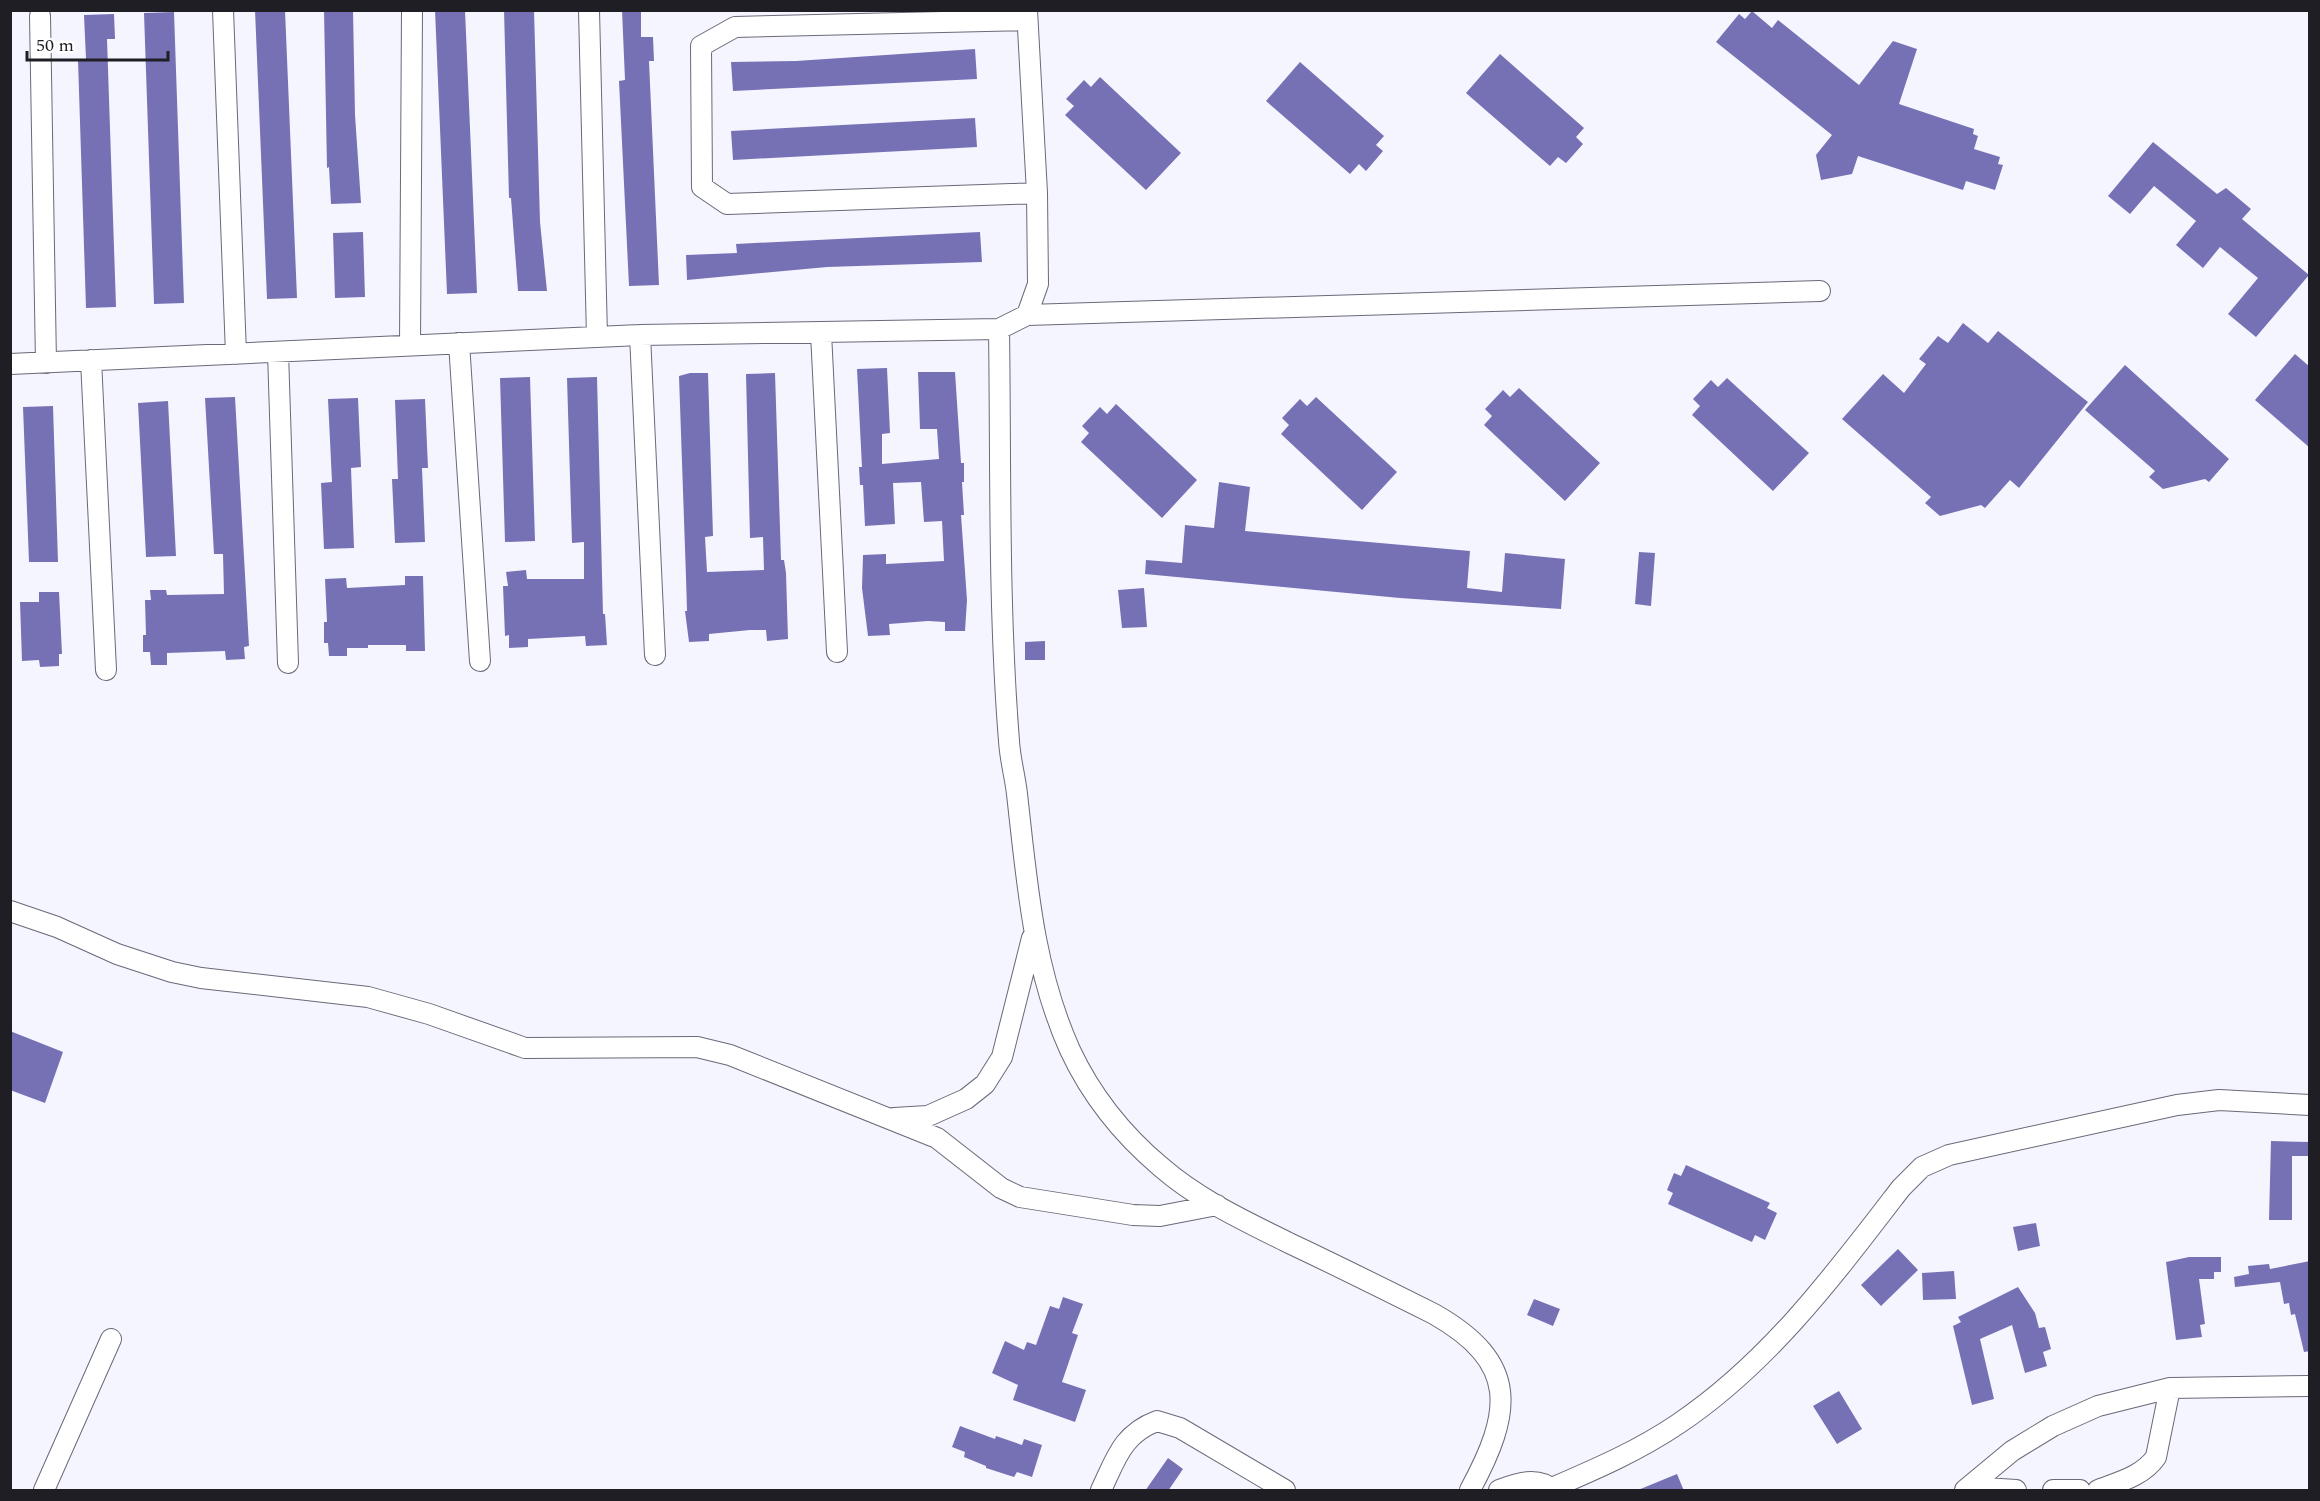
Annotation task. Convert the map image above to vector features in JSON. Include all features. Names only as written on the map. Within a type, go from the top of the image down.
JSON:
[{"type":"street","points":[[223,10],[236,354]]},
{"type":"street","points":[[410,345],[412,10]]},
{"type":"street","points":[[589,10],[597,337]]},
{"type":"street","points":[[1028,315],[1038,284],[1037,194],[1027,15],[735,27],[701,46],[702,187],[727,204],[1037,194]]},
{"type":"street","points":[[40,16],[46,363]]},
{"type":"street","points":[[10,364],[640,335],[999,329],[1028,315],[1820,291]]},
{"type":"street","points":[[999,329],[1004,664],[1009,745],[1034,931],[1048,992],[1059,1022],[1071,1051],[1102,1104],[1116,1123],[1161,1168],[1217,1205],[1434,1314],[1456,1327],[1473,1341],[1497,1377],[1502,1393],[1498,1432],[1470,1491]]},
{"type":"street","points":[[821,333],[837,652]]},
{"type":"street","points":[[640,335],[655,655]]},
{"type":"street","points":[[459,344],[480,661]]},
{"type":"street","points":[[278,352],[288,663]]},
{"type":"street","points":[[91,360],[106,670]]},
{"type":"street","points":[[10,911],[57,927],[117,954],[172,972],[201,978],[368,997],[429,1014],[525,1047],[681,1047],[712,1050],[756,1065],[937,1138],[994,1184],[1020,1197],[1132,1215],[1160,1216],[1217,1205]]},
{"type":"street","points":[[888,1119],[928,1116],[966,1099],[985,1084],[1002,1057],[1034,931]]},
{"type":"street","points":[[1500,1491],[1527,1482],[1553,1490],[1630,1454],[1679,1424],[1720,1391],[1792,1325],[1901,1188],[1922,1167],[1949,1155],[2177,1105],[2218,1100],[2310,1106]]},
{"type":"street","points":[[44,1491],[111,1339]]},
{"type":"street","points":[[1967,1489],[2012,1451],[2053,1426],[2098,1406],[2170,1388],[2310,1386]]},
{"type":"street","points":[[2098,1491],[2144,1471],[2156,1457],[2170,1388]]},
{"type":"street","points":[[1101,1491],[1121,1448],[1134,1432],[1157,1421],[1180,1428],[1285,1491]]},
{"type":"street","points":[[1967,1489],[2016,1491]]},
{"type":"street","points":[[2053,1491],[2080,1491]]},
{"type":"building","points":[[255,10],[285,10],[297,298],[267,299]]},
{"type":"building","points":[[324,10],[353,10],[355,115],[361,203],[331,204],[329,167],[327,168]]},
{"type":"building","points":[[435,10],[465,10],[477,293],[447,294]]},
{"type":"building","points":[[504,10],[534,10],[540,222],[547,291],[518,291],[511,198],[509,198]]},
{"type":"building","points":[[622,10],[641,10],[641,37],[653,37],[654,61],[649,61],[659,285],[629,286],[619,81],[625,80]]},
{"type":"building","points":[[1752,11],[1772,28],[1778,20],[1859,85],[1893,41],[1917,49],[1899,104],[1974,129],[1973,134],[1978,136],[1974,149],[2000,157],[1998,164],[2003,165],[1995,190],[1966,181],[1963,190],[1858,156],[1852,174],[1821,180],[1816,155],[1832,135],[1716,42],[1739,14],[1745,19]]},
{"type":"building","points":[[174,12],[184,303],[154,304],[144,13]]},
{"type":"building","points":[[114,14],[115,39],[107,39],[116,307],[86,308],[78,60],[86,59],[84,15]]},
{"type":"building","points":[[975,49],[977,79],[733,91],[731,62],[796,61]]},
{"type":"building","points":[[1500,54],[1584,128],[1576,137],[1583,144],[1566,163],[1558,157],[1550,166],[1466,93]]},
{"type":"building","points":[[1300,62],[1384,136],[1376,145],[1383,151],[1366,171],[1359,164],[1350,174],[1266,101]]},
{"type":"building","points":[[1100,77],[1181,153],[1146,190],[1065,115],[1074,106],[1066,99],[1084,80],[1091,87]]},
{"type":"building","points":[[975,118],[977,147],[733,160],[731,131]]},
{"type":"building","points":[[2153,142],[2217,194],[2226,188],[2251,209],[2242,219],[2309,275],[2256,337],[2228,314],[2258,278],[2220,247],[2203,268],[2176,245],[2196,221],[2154,186],[2130,214],[2108,196]]},
{"type":"building","points":[[363,232],[365,297],[335,298],[333,233]]},
{"type":"building","points":[[980,232],[982,262],[827,267],[687,280],[686,255],[737,253],[736,244]]},
{"type":"building","points":[[1963,323],[1988,343],[1998,331],[2088,402],[2019,488],[2010,480],[1985,508],[1981,505],[1940,516],[1925,503],[1931,497],[1842,419],[1883,374],[1904,393],[1926,364],[1919,359],[1938,336],[1948,343]]},
{"type":"building","points":[[2295,354],[2310,367],[2310,448],[2255,400]]},
{"type":"building","points":[[2125,365],[2229,459],[2209,482],[2205,479],[2163,489],[2149,477],[2155,471],[2085,410]]},
{"type":"building","points":[[887,368],[890,433],[882,434],[882,464],[939,459],[937,429],[920,429],[918,372],[955,372],[961,463],[964,463],[964,482],[962,482],[964,515],[961,515],[967,600],[965,631],[945,631],[945,622],[928,621],[889,624],[890,635],[868,636],[862,588],[863,555],[886,554],[886,564],[944,561],[942,521],[924,522],[921,482],[893,483],[895,524],[865,526],[863,485],[860,485],[859,467],[862,467],[857,369]]},
{"type":"building","points":[[690,373],[708,373],[713,536],[705,537],[707,572],[764,570],[763,537],[750,538],[746,374],[775,373],[781,560],[784,560],[786,573],[788,639],[767,641],[766,630],[750,630],[709,634],[709,641],[689,642],[685,611],[687,611],[679,376]]},
{"type":"building","points":[[530,377],[535,541],[505,542],[500,378]]},
{"type":"building","points":[[597,377],[603,614],[605,614],[607,645],[586,646],[585,636],[528,639],[528,647],[509,648],[509,635],[505,636],[503,586],[508,586],[506,572],[526,570],[527,579],[584,579],[584,542],[572,543],[567,378]]},
{"type":"building","points":[[1727,378],[1809,453],[1773,491],[1692,415],[1700,406],[1693,399],[1711,380],[1718,387]]},
{"type":"building","points":[[1519,388],[1600,463],[1565,501],[1484,425],[1492,416],[1485,409],[1503,390],[1510,397]]},
{"type":"building","points":[[235,397],[249,646],[244,647],[245,659],[226,660],[225,651],[167,653],[167,665],[151,665],[150,652],[143,652],[143,635],[146,635],[145,600],[151,600],[150,590],[166,590],[167,595],[224,594],[223,554],[214,554],[205,398]]},
{"type":"building","points":[[1316,397],[1397,472],[1362,510],[1281,434],[1289,425],[1282,418],[1300,399],[1307,406]]},
{"type":"building","points":[[358,398],[361,467],[351,468],[354,548],[324,549],[321,483],[332,482],[328,399]]},
{"type":"building","points":[[425,399],[428,468],[422,468],[425,542],[395,543],[392,479],[398,479],[395,400]]},
{"type":"building","points":[[168,401],[176,556],[146,557],[138,403]]},
{"type":"building","points":[[1116,404],[1197,480],[1162,518],[1081,442],[1089,433],[1082,426],[1100,407],[1107,414]]},
{"type":"building","points":[[53,406],[58,562],[29,562],[23,407]]},
{"type":"building","points":[[1219,482],[1250,487],[1245,531],[1470,551],[1467,588],[1502,592],[1505,553],[1565,559],[1561,609],[1400,598],[1145,574],[1146,560],[1182,563],[1185,525],[1214,528]]},
{"type":"building","points":[[1639,552],[1655,553],[1651,606],[1635,604]]},
{"type":"building","points":[[405,576],[423,576],[425,651],[406,651],[406,645],[368,645],[368,648],[347,648],[347,656],[329,656],[328,643],[324,643],[324,622],[327,622],[325,579],[346,578],[347,588],[405,585]]},
{"type":"building","points":[[1144,588],[1147,627],[1122,628],[1118,590]]},
{"type":"building","points":[[39,592],[59,592],[62,654],[59,654],[59,666],[40,667],[39,660],[22,661],[20,602],[39,602]]},
{"type":"building","points":[[1045,641],[1045,660],[1025,660],[1025,642]]},
{"type":"building","points":[[10,1031],[63,1052],[45,1103],[10,1090]]},
{"type":"building","points":[[2271,1141],[2310,1142],[2310,1156],[2292,1156],[2292,1220],[2269,1220]]},
{"type":"building","points":[[1686,1165],[1770,1203],[1767,1208],[1777,1213],[1765,1240],[1755,1235],[1752,1242],[1668,1204],[1673,1193],[1667,1190],[1674,1173],[1681,1176]]},
{"type":"building","points":[[2036,1223],[2040,1246],[2018,1251],[2013,1227]]},
{"type":"building","points":[[1898,1249],[1918,1270],[1881,1306],[1861,1285]]},
{"type":"building","points":[[2189,1257],[2221,1257],[2221,1272],[2214,1272],[2214,1279],[2199,1279],[2205,1324],[2200,1325],[2202,1337],[2176,1340],[2166,1262]]},
{"type":"building","points":[[2310,1261],[2310,1351],[2304,1352],[2295,1314],[2291,1315],[2289,1303],[2284,1304],[2280,1282],[2235,1287],[2234,1277],[2249,1274],[2248,1266],[2269,1264],[2270,1269]]},
{"type":"building","points":[[1954,1271],[1956,1299],[1923,1300],[1922,1273]]},
{"type":"building","points":[[2018,1287],[2035,1313],[2039,1328],[2045,1327],[2051,1349],[2043,1352],[2047,1366],[2025,1373],[2012,1325],[1980,1339],[1994,1399],[1972,1405],[1953,1326],[1961,1322],[1958,1317]]},
{"type":"building","points":[[1063,1297],[1083,1304],[1072,1333],[1078,1335],[1062,1382],[1086,1390],[1075,1422],[1013,1400],[1018,1385],[992,1373],[1005,1341],[1024,1350],[1027,1342],[1036,1345],[1050,1306],[1059,1309]]},
{"type":"building","points":[[1534,1299],[1560,1309],[1553,1326],[1527,1315]]},
{"type":"building","points":[[1839,1391],[1862,1429],[1837,1444],[1813,1406]]},
{"type":"building","points":[[960,1426],[995,1439],[996,1436],[1022,1445],[1024,1439],[1042,1445],[1032,1477],[1017,1472],[1014,1477],[986,1468],[964,1457],[965,1452],[952,1447]]},
{"type":"building","points":[[1168,1458],[1183,1469],[1168,1491],[1145,1491]]},
{"type":"building","points":[[1677,1474],[1684,1491],[1638,1491],[1638,1490]]}]
